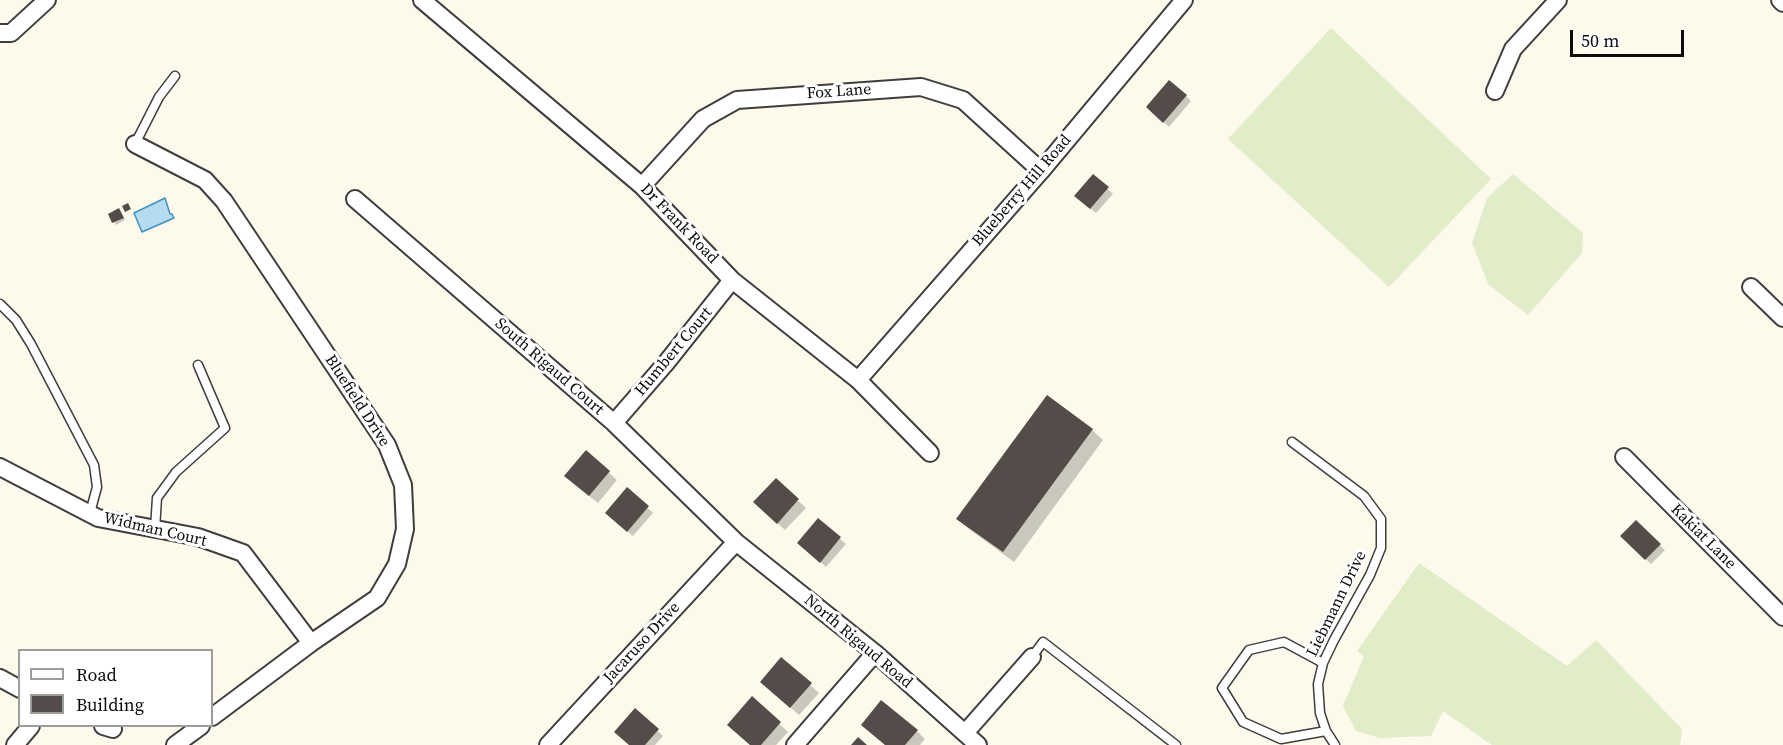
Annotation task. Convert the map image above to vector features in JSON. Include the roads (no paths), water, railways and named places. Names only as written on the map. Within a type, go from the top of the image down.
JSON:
[{"type":"street","points":[[0,33],[11,33],[47,0]]},
{"type":"street","name":"Dr Frank Road","points":[[422,0],[642,186],[732,280],[858,380],[930,453]]},
{"type":"street","points":[[1495,91],[1513,49],[1558,0]]},
{"type":"street","name":"Blueberry Hill Road","points":[[858,380],[1041,171],[1176,3]]},
{"type":"street","name":"Fox Lane","points":[[642,186],[703,119],[737,100],[921,87],[963,100],[1041,171]]},
{"type":"street","name":"Bluefield Drive","points":[[135,144],[205,180],[225,201],[387,445],[403,485],[405,529],[397,564],[377,598],[311,643],[213,716]]},
{"type":"street","name":"South Rigaud Court","points":[[355,199],[614,423],[736,542]]},
{"type":"street","name":"Humbert Court","points":[[614,423],[666,363],[732,280]]},
{"type":"street","points":[[1751,287],[1783,318]]},
{"type":"street","name":"Kakiat Lane","points":[[1624,457],[1783,617]]},
{"type":"street","name":"Widman Court","points":[[0,467],[98,518],[198,537],[243,553],[311,643]]},
{"type":"street","name":"North Rigaud Road","points":[[736,542],[875,653],[978,745]]},
{"type":"street","name":"Jacaruso Drive","points":[[548,745],[736,542]]},
{"type":"street","points":[[795,745],[875,653]]},
{"type":"street","points":[[965,733],[1032,657]]},
{"type":"street","points":[[0,678],[18,687]]},
{"type":"street","points":[[15,745],[30,727]]},
{"type":"street","points":[[175,745],[200,727]]},
{"type":"lane","points":[[135,144],[159,97],[175,76]]},
{"type":"lane","points":[[0,304],[16,320],[31,344],[93,465],[97,487],[90,513]]},
{"type":"lane","points":[[155,529],[157,498],[176,472],[225,428],[198,365]]},
{"type":"lane","name":"Liebmann Drive","points":[[1292,442],[1364,496],[1381,519],[1381,548],[1370,575],[1323,663],[1318,684],[1320,713],[1326,731],[1335,745]]},
{"type":"lane","points":[[1032,657],[1043,642],[1176,745]]},
{"type":"lane","points":[[1323,663],[1284,642],[1249,650],[1222,688],[1244,722],[1281,739],[1326,731]]},
{"type":"water","points":[[165,198],[170,214],[174,218],[142,232],[134,213]]}]
